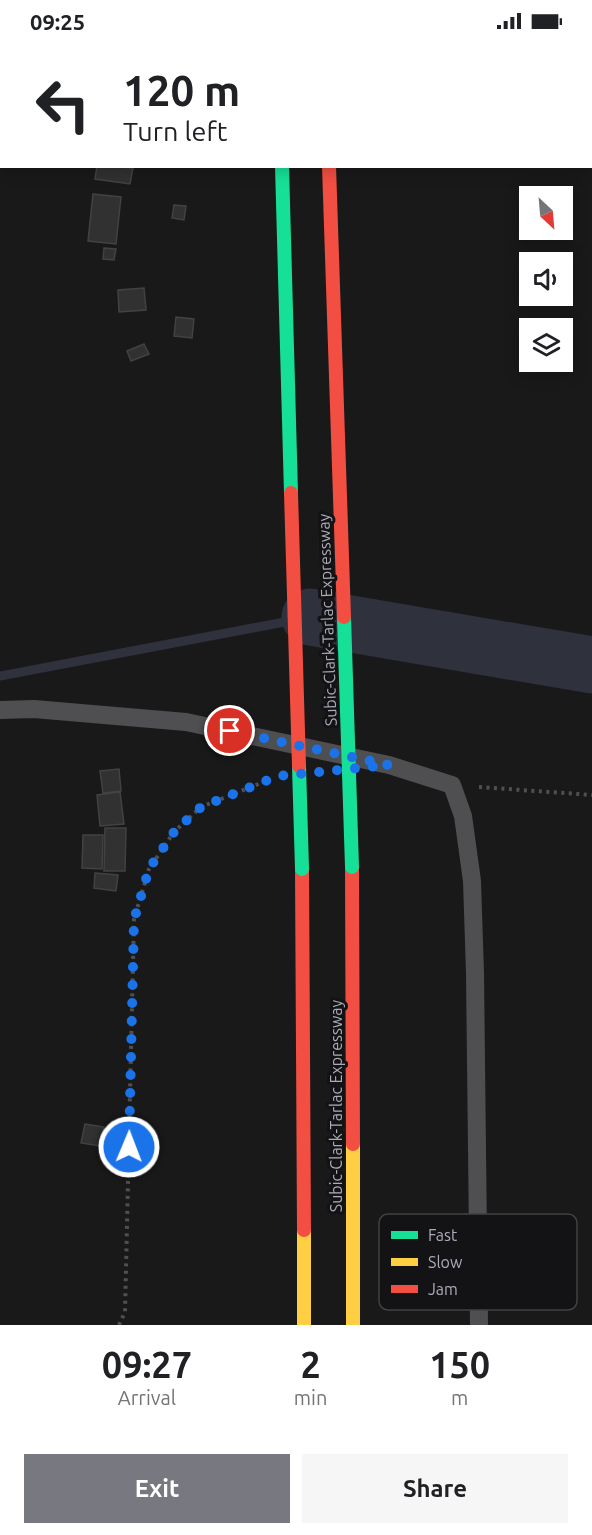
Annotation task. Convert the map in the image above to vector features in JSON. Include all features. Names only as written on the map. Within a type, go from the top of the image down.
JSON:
[{"type":"highway","name":"Subic-Clark-Tarlac Expressway","points":[[282,168],[302,869],[303,1325]]},
{"type":"highway","name":"Subic-Clark-Tarlac Expressway","points":[[329,168],[352,867],[353,1325]]},
{"type":"lane","points":[[0,710],[34,710],[186,722],[389,765],[452,785],[463,816],[472,881],[478,1214]]},
{"type":"lane","points":[[479,1310],[479,1325]]},
{"type":"path","points":[[119,1325],[125,1312],[134,920],[149,869],[174,832],[201,807],[267,781]]},
{"type":"path","points":[[452,785],[592,795]]},
{"type":"building","points":[[97,168],[133,168],[130,184],[95,179]]},
{"type":"building","points":[[93,194],[121,197],[116,244],[88,241]]},
{"type":"building","points":[[174,205],[186,206],[184,220],[172,218]]},
{"type":"building","points":[[104,248],[116,249],[114,260],[103,259]]},
{"type":"building","points":[[144,288],[146,310],[119,312],[118,290]]},
{"type":"building","points":[[176,317],[194,319],[192,338],[174,336]]},
{"type":"building","points":[[144,344],[149,354],[131,361],[127,351]]},
{"type":"building","points":[[119,769],[121,791],[103,793],[100,771]]},
{"type":"building","points":[[120,792],[124,824],[100,826],[97,795]]},
{"type":"building","points":[[105,828],[126,828],[125,871],[104,871]]},
{"type":"building","points":[[83,835],[103,835],[102,869],[82,868]]},
{"type":"building","points":[[95,873],[118,875],[116,891],[94,888]]},
{"type":"building","points":[[85,1124],[104,1127],[100,1146],[81,1143]]},
{"type":"waterway","points":[[310,617],[592,665]]},
{"type":"waterway","points":[[0,676],[290,621]]},
{"type":"traffic: slow","points":[[353,1144],[353,1325]]},
{"type":"traffic: slow","points":[[304,1230],[304,1325]]},
{"type":"traffic: jam","points":[[329,168],[344,617]]},
{"type":"traffic: jam","points":[[291,493],[299,766]]},
{"type":"traffic: jam","points":[[352,867],[353,1144]]},
{"type":"traffic: jam","points":[[302,869],[304,1230]]},
{"type":"traffic: fast","points":[[282,168],[291,493]]},
{"type":"traffic: fast","points":[[344,617],[352,867]]},
{"type":"traffic: fast","points":[[299,766],[302,869]]},
{"type":"route","points":[[129,1147],[134,920],[149,869],[174,832],[201,807],[278,776],[389,765],[230,731]]}]
